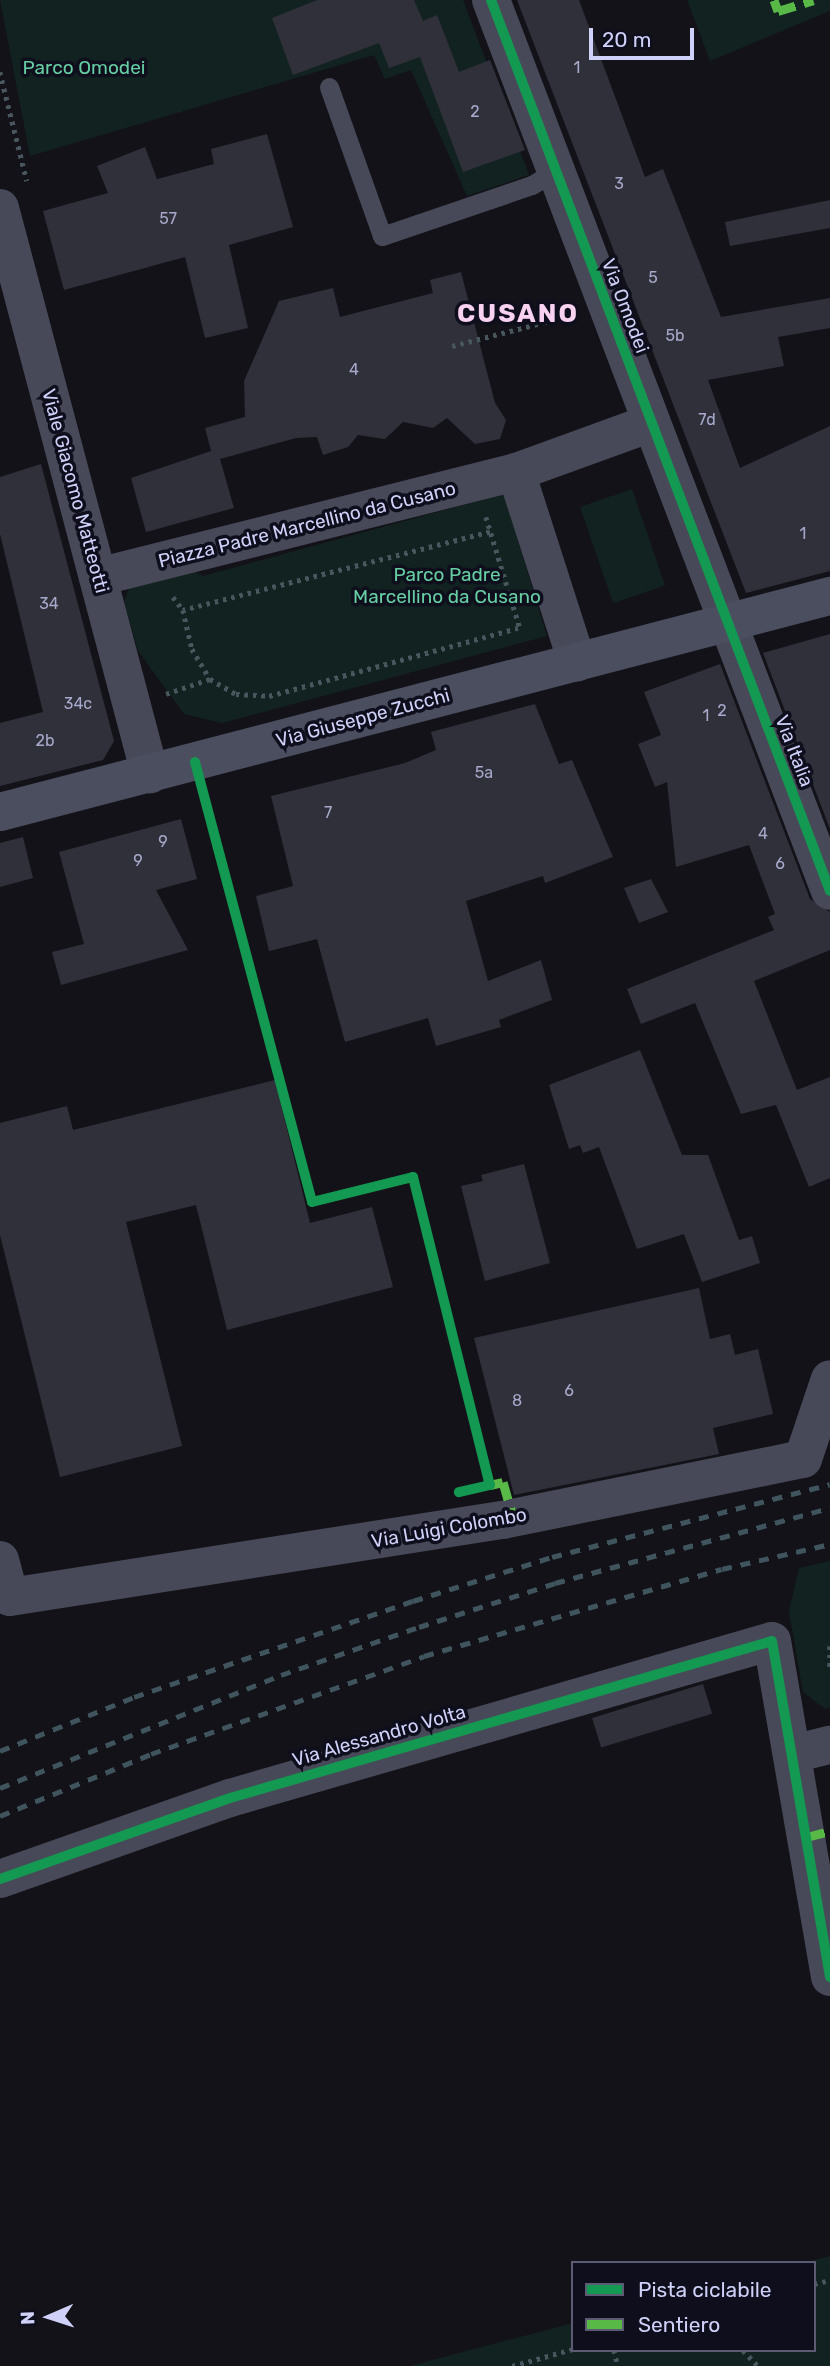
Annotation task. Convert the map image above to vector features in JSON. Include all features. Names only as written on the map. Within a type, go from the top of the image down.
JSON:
[{"type":"street","name":"Via Omodei","points":[[491,0],[727,624]]},
{"type":"street","name":"Viale Giacomo Matteotti","points":[[0,208],[150,774]]},
{"type":"street","name":"Piazza Padre Marcellino da Cusano","points":[[98,577],[516,472],[651,423]]},
{"type":"street","points":[[516,472],[578,662]]},
{"type":"street","name":"Via Giuseppe Zucchi","points":[[0,813],[830,596]]},
{"type":"street","name":"Via Italia","points":[[727,624],[830,891]]},
{"type":"street","name":"Via Luigi Colombo","points":[[4,1581],[503,1520],[803,1459],[830,1379]]},
{"type":"street","name":"Via Alessandro Volta","points":[[0,1880],[230,1798],[772,1641],[793,1754]]},
{"type":"street","points":[[830,1745],[793,1754],[830,1977]]},
{"type":"lane","points":[[329,87],[382,236],[533,185],[554,171]]},
{"type":"path","points":[[452,346],[605,303]]},
{"type":"path","points":[[490,532],[183,610],[192,649],[210,679],[236,694],[269,696],[518,628]]},
{"type":"path","points":[[132,706],[210,679]]},
{"type":"path","points":[[830,1646],[830,1667]]},
{"type":"path","points":[[512,2366],[571,2351]]},
{"type":"path","points":[[745,2352],[758,2366]]},
{"type":"green space","name":"Parco Omodei","points":[[0,0],[463,0],[529,175],[467,196],[411,70],[385,79],[374,55],[30,156]]},
{"type":"green space","points":[[687,0],[830,0],[830,11],[710,61]]},
{"type":"green space","points":[[632,489],[665,585],[613,603],[580,507]]},
{"type":"green space","name":"Parco Padre Marcellino da Cusano","points":[[504,494],[547,636],[222,723],[184,714],[138,651],[124,602],[132,579],[181,564],[203,576]]},
{"type":"green space","points":[[830,1561],[830,1707],[825,1709],[803,1692],[789,1611],[799,1568]]},
{"type":"green space","points":[[830,2256],[830,2366],[410,2366],[571,2324],[571,2352],[816,2352],[816,2261],[811,2261]]},
{"type":"building","points":[[317,0],[414,0],[423,21],[437,15],[459,72],[490,60],[525,150],[463,172],[420,57],[389,68],[379,43],[293,75],[272,18]]},
{"type":"building","points":[[517,0],[579,0],[645,177],[663,169],[721,317],[830,298],[830,328],[778,337],[784,366],[708,380],[740,468],[830,426],[830,571],[746,593]]},
{"type":"building","points":[[267,134],[293,227],[229,245],[248,328],[205,338],[185,257],[64,290],[43,211],[108,193],[97,166],[145,147],[157,179],[214,164],[211,149]]},
{"type":"building","points":[[830,200],[830,228],[730,246],[725,222]]},
{"type":"building","points":[[461,272],[495,403],[506,420],[500,439],[475,444],[447,418],[433,428],[403,422],[385,439],[358,435],[348,447],[323,455],[317,437],[296,438],[220,459],[234,508],[146,532],[131,478],[211,451],[205,428],[245,417],[244,381],[279,301],[333,288],[340,317],[433,293],[430,280]]},
{"type":"building","points":[[41,464],[114,741],[103,760],[0,786],[0,723],[43,712],[0,534],[0,477]]},
{"type":"building","points":[[830,634],[830,829],[763,653]]},
{"type":"building","points":[[720,664],[810,899],[830,912],[830,950],[754,981],[797,1090],[830,1077],[830,1178],[809,1187],[776,1105],[741,1114],[695,1003],[641,1024],[627,989],[774,930],[768,917],[775,914],[749,845],[676,867],[667,782],[655,787],[638,744],[661,735],[644,692]]},
{"type":"building","points":[[535,704],[559,764],[572,760],[613,857],[545,883],[543,876],[466,901],[488,981],[541,960],[552,1000],[499,1020],[501,1027],[436,1046],[428,1018],[345,1042],[317,939],[269,951],[256,896],[293,886],[271,796],[405,763],[436,750],[431,732]]},
{"type":"building","points":[[181,819],[197,879],[156,890],[188,950],[61,985],[52,952],[84,944],[59,852]]},
{"type":"building","points":[[23,837],[33,878],[0,887],[0,843]]},
{"type":"building","points":[[651,879],[668,912],[639,923],[624,888]]},
{"type":"building","points":[[640,1050],[682,1155],[708,1155],[739,1240],[752,1236],[760,1263],[702,1282],[684,1234],[637,1249],[599,1147],[583,1153],[580,1145],[569,1149],[549,1085]]},
{"type":"building","points":[[275,1080],[310,1223],[372,1207],[393,1287],[227,1330],[196,1205],[126,1222],[182,1446],[60,1477],[0,1235],[0,1123],[67,1106],[73,1130]]},
{"type":"building","points":[[524,1164],[550,1263],[485,1281],[461,1186],[483,1181],[481,1175]]},
{"type":"building","points":[[699,1288],[710,1339],[730,1334],[735,1355],[758,1349],[773,1414],[713,1428],[719,1454],[514,1495],[474,1338]]},
{"type":"building","points":[[703,1684],[712,1714],[601,1748],[592,1718]]},
{"type":"railway","points":[[0,1751],[134,1697],[413,1601],[552,1557],[830,1484]]},
{"type":"railway","points":[[0,1788],[281,1675],[419,1627],[555,1583],[830,1508]]},
{"type":"railway","points":[[0,1816],[151,1754],[424,1656],[722,1569],[830,1544]]},
{"type":"marked path","points":[[774,0],[778,11],[813,0]]},
{"type":"marked path","points":[[490,1485],[503,1482],[513,1518]]},
{"type":"marked path","points":[[807,1837],[830,1831]]},
{"type":"cycle path","points":[[491,0],[830,891]]},
{"type":"cycle path","points":[[195,762],[312,1202],[413,1177],[490,1485],[459,1492]]},
{"type":"cycle path","points":[[0,1879],[230,1798],[772,1641],[830,1977]]},
{"type":"district","name":"CUSANO","points":[[518,314]]}]
